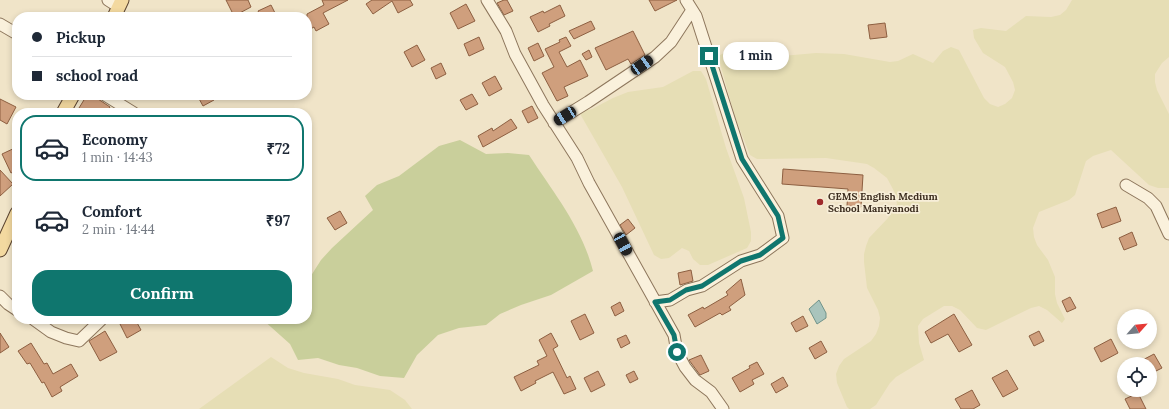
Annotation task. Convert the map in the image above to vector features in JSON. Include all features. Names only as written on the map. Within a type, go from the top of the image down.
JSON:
[{"type":"main road","points":[[0,250],[12,224]]},
{"type":"street","points":[[487,0],[506,31],[515,54],[554,123],[577,158],[592,189],[674,335],[677,352],[685,367],[695,380],[711,392],[723,409]]},
{"type":"street","points":[[655,302],[670,300],[686,290],[702,286],[741,261],[760,255],[783,238],[778,216],[742,159],[696,16],[686,0]]},
{"type":"street","points":[[554,123],[655,57],[671,42],[692,10]]},
{"type":"street","points":[[0,24],[12,31]]},
{"type":"street","points":[[113,100],[126,108]]},
{"type":"street","points":[[1126,185],[1148,198],[1156,206],[1169,234]]},
{"type":"street","points":[[0,296],[12,307]]},
{"type":"street","points":[[40,324],[51,332],[79,341],[97,324]]},
{"type":"shaded area","points":[[1072,0],[1169,0],[1169,57],[1162,63],[1155,74],[1155,82],[1157,90],[1169,114],[1169,188],[1158,188],[1149,185],[1111,150],[1093,156],[1086,161],[1075,195],[1069,200],[1039,212],[1033,228],[1037,245],[1048,260],[1055,277],[1055,294],[1057,303],[1065,319],[1062,323],[1047,310],[1039,306],[1031,308],[986,330],[977,328],[960,310],[952,306],[944,306],[923,319],[918,326],[919,343],[924,360],[896,377],[890,383],[876,405],[870,409],[849,409],[837,383],[836,374],[844,359],[871,341],[879,326],[880,318],[878,310],[867,288],[864,254],[869,238],[888,218],[897,204],[895,193],[887,178],[867,164],[826,158],[757,159],[750,155],[735,117],[718,56],[736,49],[764,52],[782,56],[816,53],[844,54],[890,62],[898,61],[913,54],[933,63],[943,51],[951,47],[959,50],[984,98],[990,104],[998,107],[1005,104],[1012,98],[1015,90],[1013,82],[1005,67],[983,53],[974,38],[973,30],[981,28],[1006,31],[1026,16],[1051,17],[1060,15],[1066,10]]},
{"type":"shaded area","points":[[693,71],[701,71],[706,79],[726,148],[744,198],[751,232],[751,241],[747,248],[708,265],[700,265],[693,259],[689,251],[682,248],[669,258],[661,259],[654,255],[622,187],[579,112],[592,109],[628,92],[663,87]]},
{"type":"shaded area","points":[[271,357],[288,368],[304,373],[338,379],[355,385],[390,390],[405,400],[412,409],[199,409]]},
{"type":"green space","points":[[460,140],[486,154],[508,153],[529,155],[566,210],[582,240],[593,271],[551,295],[500,314],[486,325],[459,328],[438,335],[417,355],[404,378],[380,376],[357,368],[339,365],[318,358],[298,360],[290,344],[268,324],[312,324],[312,274],[321,260],[332,248],[373,210],[365,196],[377,185],[399,176],[439,146]]},
{"type":"water","points":[[819,300],[826,313],[826,318],[817,324],[809,309]]},
{"type":"building","points":[[226,0],[248,0],[251,7],[242,12],[232,12]]},
{"type":"building","points":[[322,0],[348,0],[323,13],[329,24],[316,31],[314,27],[312,28],[312,12],[311,12],[324,5]]},
{"type":"building","points":[[372,0],[410,0],[413,5],[398,13],[392,1],[373,14],[366,4]]},
{"type":"building","points":[[507,0],[513,11],[504,15],[497,3]]},
{"type":"building","points":[[649,0],[677,0],[655,11]]},
{"type":"building","points":[[466,4],[475,21],[458,29],[450,13]]},
{"type":"building","points":[[271,5],[274,12],[258,12]]},
{"type":"building","points":[[560,5],[565,16],[549,24],[550,26],[538,32],[530,17],[543,11],[544,13]]},
{"type":"building","points":[[591,21],[595,29],[574,39],[569,31]]},
{"type":"building","points":[[885,23],[887,37],[870,39],[868,25]]},
{"type":"building","points":[[633,31],[645,55],[631,64],[628,59],[606,70],[595,48]]},
{"type":"building","points":[[479,37],[484,49],[469,56],[464,44]]},
{"type":"building","points":[[566,37],[571,46],[559,52],[567,67],[580,60],[588,76],[564,87],[568,96],[557,101],[542,73],[554,67],[545,49],[560,42],[559,40]]},
{"type":"building","points":[[538,43],[544,56],[534,61],[528,48]]},
{"type":"building","points":[[417,45],[425,60],[412,67],[404,52]]},
{"type":"building","points":[[589,50],[592,57],[586,60],[582,54]]},
{"type":"building","points":[[441,63],[446,74],[436,79],[431,68]]},
{"type":"building","points":[[495,76],[502,89],[489,96],[482,83]]},
{"type":"building","points":[[472,94],[478,104],[466,110],[460,100]]},
{"type":"building","points":[[0,99],[16,107],[12,108],[12,115],[7,124],[0,120]]},
{"type":"building","points":[[84,100],[100,100],[110,107],[109,108],[79,108]]},
{"type":"building","points":[[200,100],[214,100],[203,106]]},
{"type":"building","points":[[532,106],[538,118],[528,123],[522,111]]},
{"type":"building","points":[[511,119],[517,128],[483,147],[478,136],[492,128],[493,131]]},
{"type":"building","points":[[12,149],[12,172],[11,173],[2,154]]},
{"type":"building","name":"GEMS English Medium School Maniyanodi","points":[[783,169],[863,175],[861,207],[847,206],[848,189],[782,184]]},
{"type":"building","points":[[0,170],[12,183],[12,185],[0,196]]},
{"type":"building","points":[[1116,207],[1121,221],[1102,228],[1097,214]]},
{"type":"building","points":[[340,211],[347,223],[335,230],[327,218]]},
{"type":"building","points":[[628,219],[635,228],[626,235],[620,225]]},
{"type":"building","points":[[1132,232],[1137,245],[1124,250],[1119,238]]},
{"type":"building","points":[[691,270],[693,281],[680,285],[678,273]]},
{"type":"building","points":[[741,279],[745,295],[729,307],[731,310],[722,315],[720,313],[695,327],[688,315],[703,307],[704,309],[728,295],[726,292]]},
{"type":"building","points":[[1070,297],[1076,308],[1067,312],[1062,301]]},
{"type":"building","points":[[620,302],[624,311],[615,316],[611,307]]},
{"type":"building","points":[[585,314],[594,333],[580,340],[571,321]]},
{"type":"building","points":[[954,314],[972,345],[959,352],[948,334],[931,343],[925,332]]},
{"type":"building","points":[[803,316],[808,326],[796,332],[791,323]]},
{"type":"building","points":[[120,324],[138,324],[141,330],[127,338]]},
{"type":"building","points":[[105,331],[117,352],[100,361],[89,341]]},
{"type":"building","points":[[1039,331],[1044,341],[1034,346],[1029,336]]},
{"type":"building","points":[[0,333],[9,347],[0,353]]},
{"type":"building","points":[[551,333],[558,346],[553,349],[567,378],[570,376],[576,389],[564,394],[553,372],[535,381],[536,383],[521,391],[514,377],[539,365],[537,361],[547,356],[539,340]]},
{"type":"building","points":[[626,335],[630,343],[621,348],[617,339]]},
{"type":"building","points":[[1111,339],[1118,353],[1101,362],[1094,348]]},
{"type":"building","points":[[821,341],[827,352],[815,359],[809,348]]},
{"type":"building","points":[[31,343],[44,364],[47,363],[53,374],[71,364],[78,376],[60,387],[62,391],[52,397],[44,382],[42,383],[30,363],[27,364],[18,351]]},
{"type":"building","points":[[1154,354],[1156,357],[1148,357]]},
{"type":"building","points":[[701,355],[709,371],[700,375],[689,360]]},
{"type":"building","points":[[1157,359],[1162,368],[1157,370]]},
{"type":"building","points":[[757,362],[764,374],[752,380],[754,384],[740,392],[732,378],[750,368],[749,366]]},
{"type":"building","points":[[1007,370],[1018,389],[1003,397],[992,378]]},
{"type":"building","points":[[598,371],[605,385],[591,392],[584,378]]},
{"type":"building","points":[[634,371],[638,379],[630,383],[626,375]]},
{"type":"building","points":[[783,377],[788,386],[776,393],[771,384]]},
{"type":"building","points":[[972,390],[980,405],[973,409],[961,409],[955,399]]},
{"type":"building","points":[[1129,397],[1140,397],[1146,409],[1130,409],[1125,399]]},
{"type":"place","name":"GEMS English Medium School Maniyanodi","points":[[820,202]]},
{"type":"route","points":[[677,352],[674,335],[655,302],[670,300],[686,290],[702,286],[741,261],[760,255],[783,238],[778,216],[742,159],[709,56]]}]
